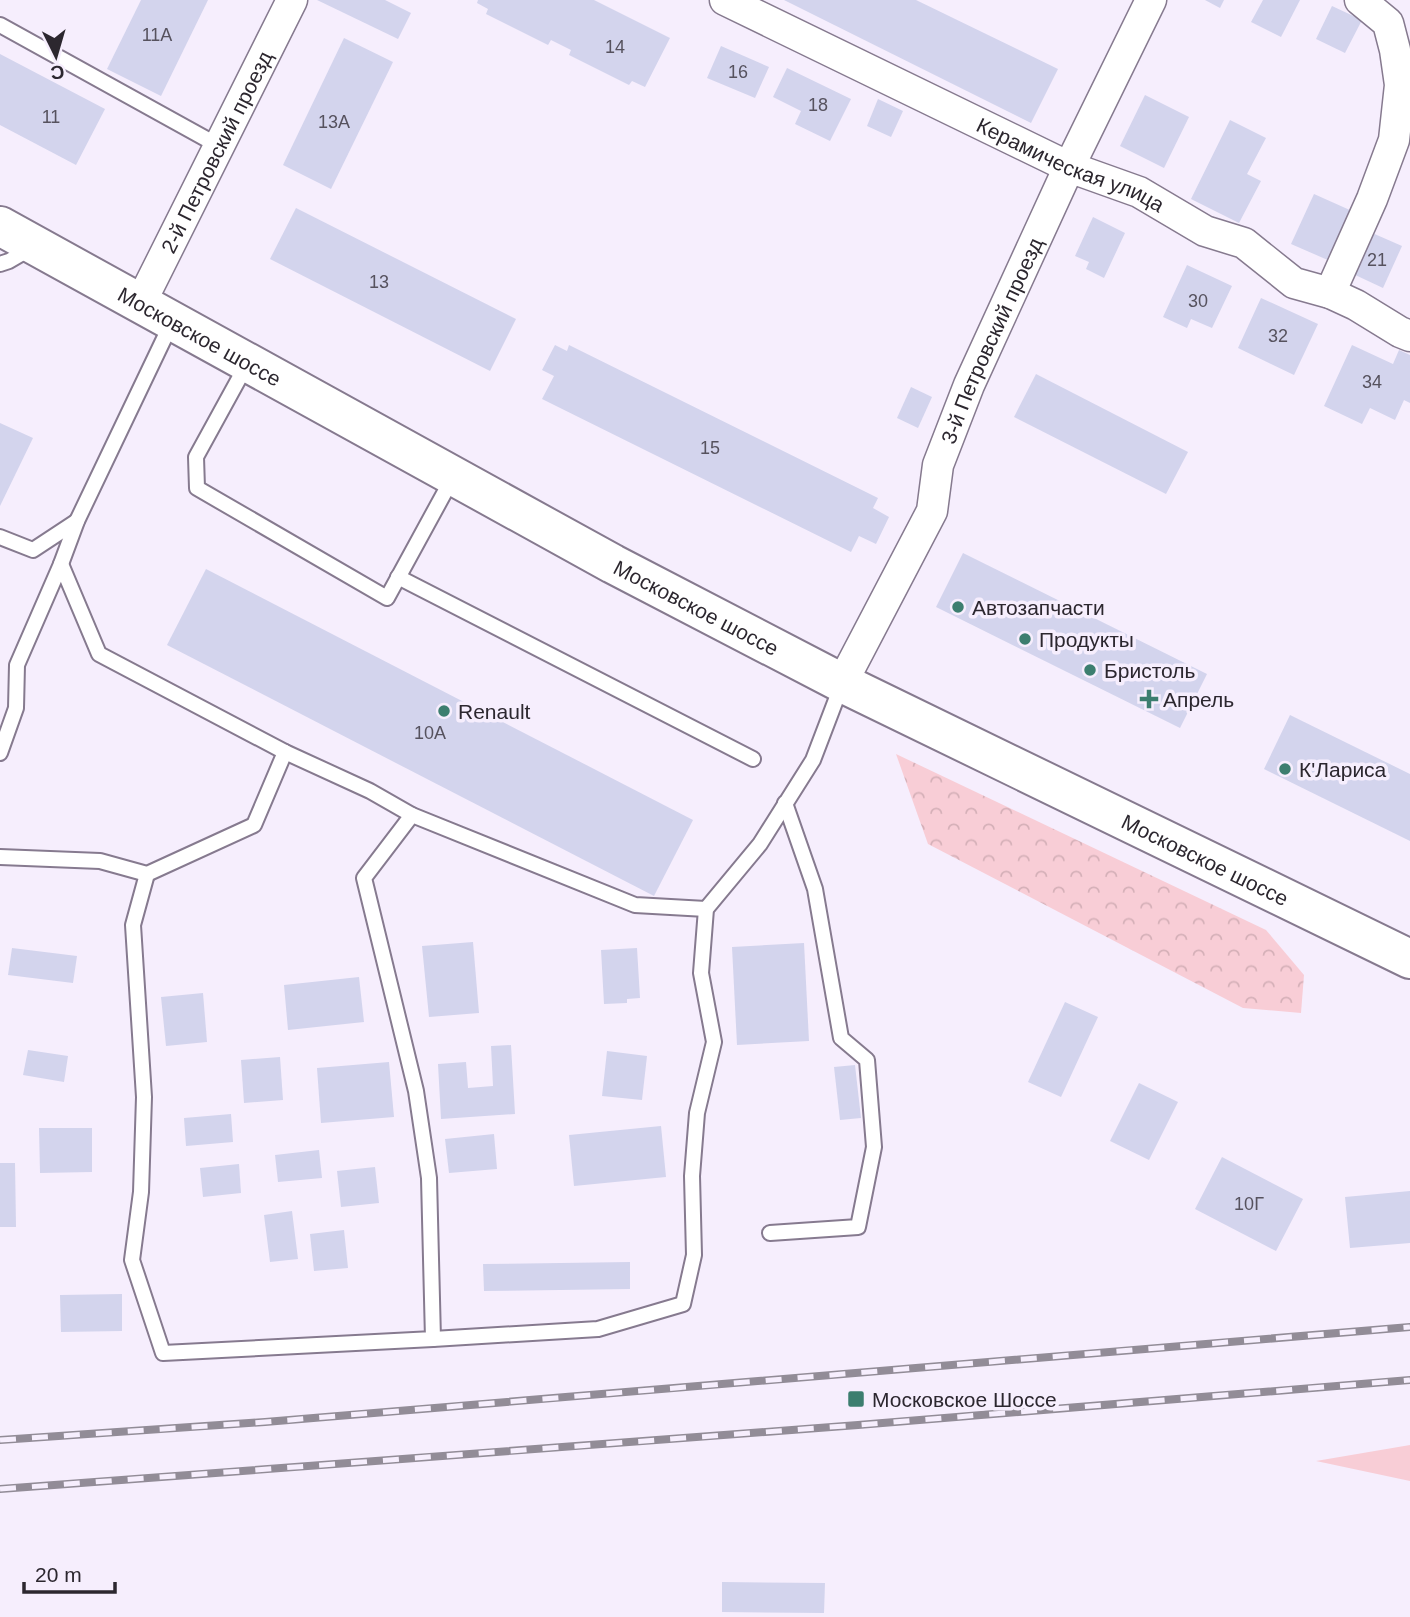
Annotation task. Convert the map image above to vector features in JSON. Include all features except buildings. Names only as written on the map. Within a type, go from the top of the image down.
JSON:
[{"type":"main road","name":"Московское шоссе","points":[[0,226],[614,564],[842,683],[1410,959]]},
{"type":"street","name":"2-й Петровский проезд","points":[[157,312],[219,146],[292,0]]},
{"type":"street","name":"Керамическая улица","points":[[725,0],[1069,167],[1139,192],[1205,231],[1244,243],[1294,283],[1356,304],[1410,336]]},
{"type":"street","name":"3-й Петровский проезд","points":[[842,683],[932,511],[938,465],[964,397],[1069,167],[1151,0]]},
{"type":"street","points":[[1330,293],[1372,199],[1394,140],[1399,85],[1395,50],[1388,23],[1360,0]]},
{"type":"lane","points":[[0,25],[219,146]]},
{"type":"lane","points":[[0,264],[36,245]]},
{"type":"lane","points":[[0,752],[16,708],[17,665],[61,564],[157,312]]},
{"type":"lane","points":[[248,362],[196,457],[197,488],[387,598],[453,475]]},
{"type":"lane","points":[[0,537],[33,550],[76,520]]},
{"type":"lane","points":[[61,564],[99,654],[285,752],[370,791],[412,815],[635,905],[706,909]]},
{"type":"lane","points":[[398,577],[753,759]]},
{"type":"lane","points":[[147,874],[133,925],[144,1097],[141,1192],[132,1260],[163,1353],[598,1329],[683,1304],[694,1255],[692,1176],[697,1113],[714,1042],[701,973],[706,909],[760,844],[813,760],[842,683]]},
{"type":"lane","points":[[0,857],[100,861],[147,874],[254,825],[285,752]]},
{"type":"lane","points":[[771,1233],[858,1227],[874,1147],[867,1060],[841,1038],[815,889],[785,803]]},
{"type":"lane","points":[[412,815],[364,878],[415,1091],[429,1178],[433,1339]]},
{"type":"green space","points":[[896,754],[1266,930],[1304,975],[1301,1013],[1243,1008],[928,844]]},
{"type":"green space","points":[[1410,1445],[1410,1481],[1316,1461]]},
{"type":"railway","points":[[0,1440],[265,1422],[1410,1327]]},
{"type":"railway","points":[[0,1489],[858,1425],[1410,1380]]},
{"type":"place","name":"Автозапчасти","points":[[958,607]]},
{"type":"place","name":"Продукты","points":[[1025,639]]},
{"type":"place","name":"Бристоль","points":[[1090,670]]},
{"type":"place","name":"Апрель","points":[[1149,699]]},
{"type":"place","name":"Renault","points":[[444,711]]},
{"type":"place","name":"К'Лариса","points":[[1285,769]]},
{"type":"place","name":"Московское Шоссе","points":[[856,1399]]}]
